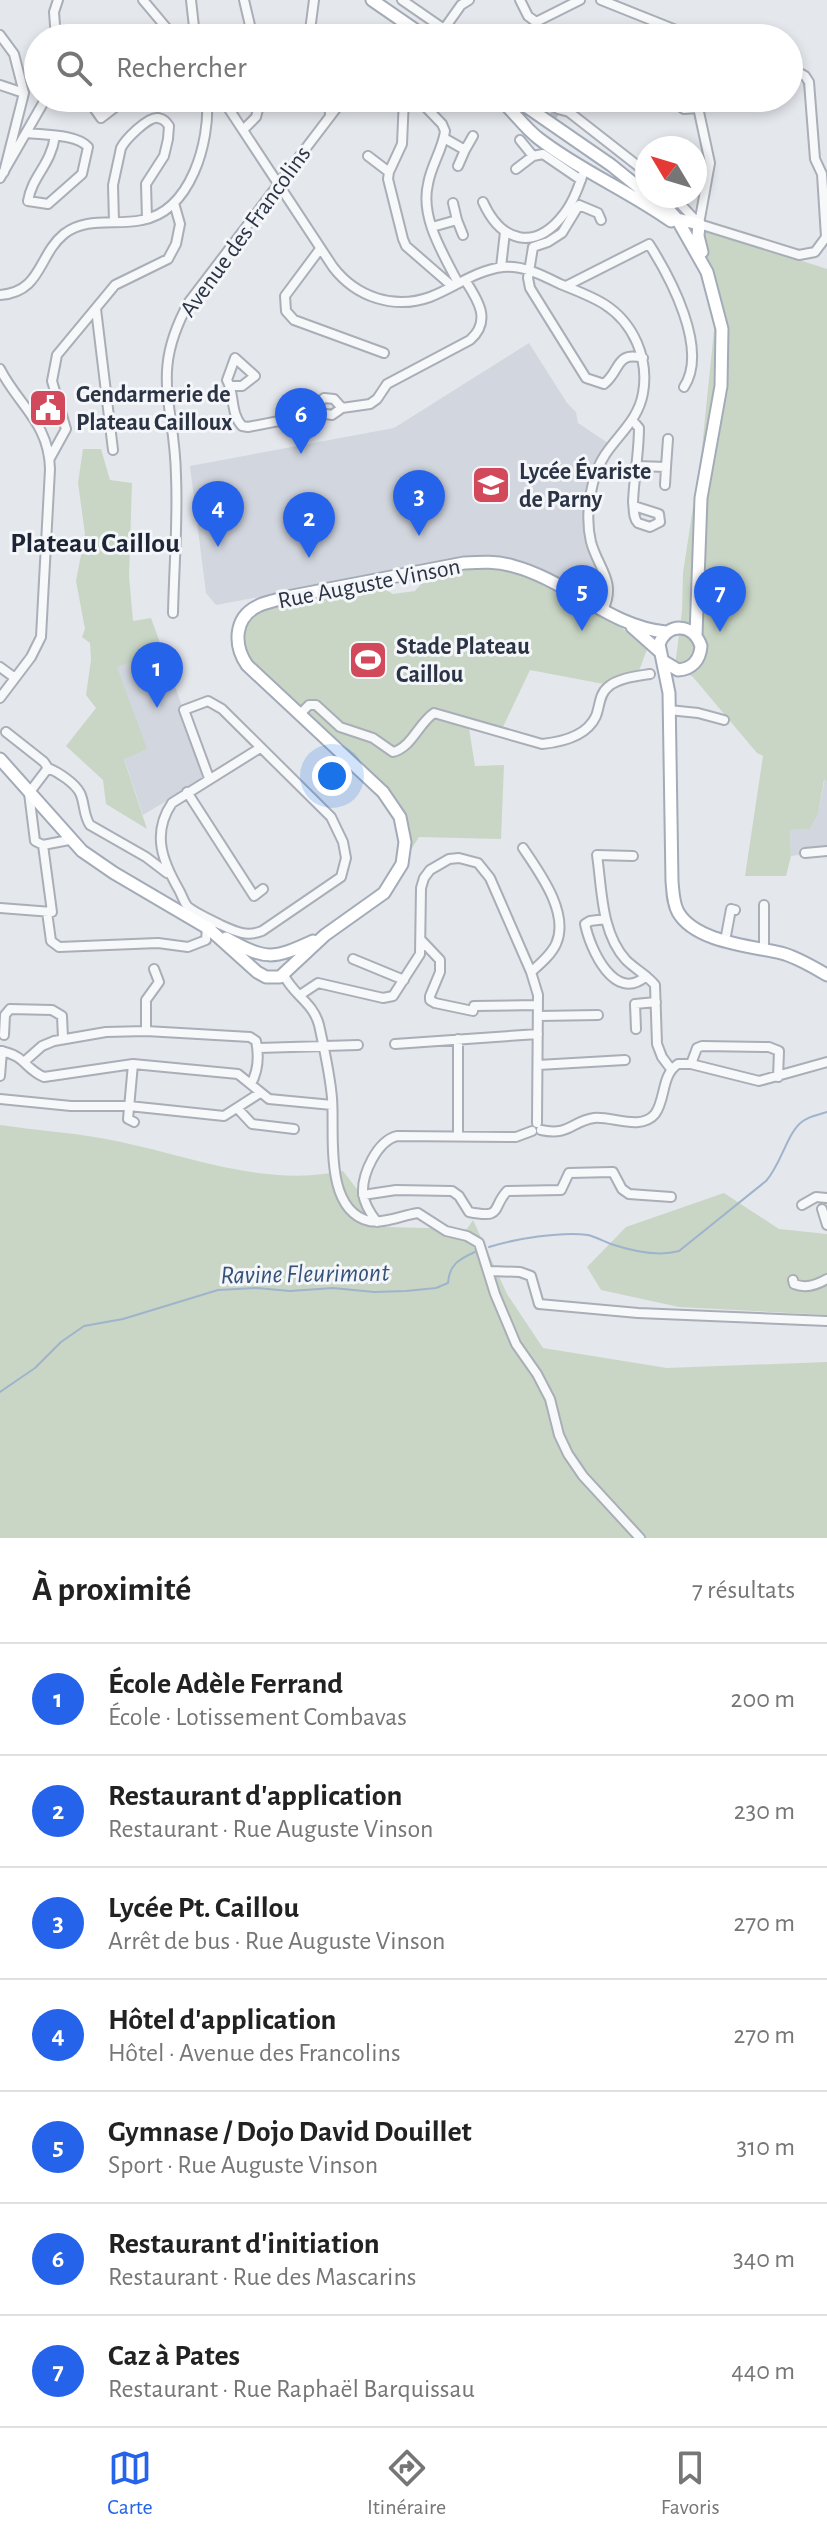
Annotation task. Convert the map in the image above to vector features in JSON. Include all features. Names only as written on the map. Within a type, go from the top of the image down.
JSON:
[{"type":"main road","points":[[372,0],[407,24]]},
{"type":"main road","points":[[383,0],[424,24]]},
{"type":"main road","points":[[513,112],[538,138],[583,174],[641,199],[674,220],[699,224],[698,236],[722,329],[723,358],[701,498],[696,635]]},
{"type":"main road","points":[[534,112],[635,184]]},
{"type":"main road","points":[[543,112],[635,178]]},
{"type":"main road","points":[[662,208],[674,220],[696,259],[716,329],[718,357],[716,385],[695,496],[690,613],[679,627],[666,632],[659,644],[669,693],[674,902],[682,918],[692,926],[725,941],[765,951],[827,979]]},
{"type":"main road","points":[[665,208],[707,272]]},
{"type":"main road","name":"Rue Auguste Vinson","points":[[202,921],[247,964],[266,977],[276,978],[286,974],[325,935],[384,893],[402,864],[405,842],[400,817],[383,792],[299,715],[241,656],[237,634],[241,622],[257,606],[282,598],[464,563],[488,562],[537,574],[642,628],[666,632]]},
{"type":"main road","name":"Rue Auguste Vinson","points":[[622,619],[661,656]]},
{"type":"main road","points":[[669,693],[675,679],[695,663],[700,652],[696,635],[679,627]]},
{"type":"main road","points":[[661,656],[672,668],[684,669]]},
{"type":"main road","name":"Rue Auguste Vinson","points":[[1,759],[69,840],[103,866],[263,955],[283,955],[325,935]]},
{"type":"main road","points":[[247,964],[253,957],[263,955]]},
{"type":"main road","points":[[283,955],[288,965],[286,974]]},
{"type":"street","points":[[55,24],[54,12],[58,0]]},
{"type":"street","points":[[143,0],[163,24]]},
{"type":"street","points":[[191,0],[194,24]]},
{"type":"street","points":[[244,0],[250,24]]},
{"type":"street","points":[[311,24],[314,0]]},
{"type":"street","points":[[402,0],[430,24]]},
{"type":"street","points":[[448,24],[461,5],[469,0]]},
{"type":"street","points":[[520,0],[528,16],[536,22],[580,0]]},
{"type":"street","points":[[601,0],[656,24]]},
{"type":"street","points":[[0,35],[14,54],[24,93],[2,175]]},
{"type":"street","points":[[684,208],[699,224],[799,255],[815,252],[823,243],[826,227],[822,174],[815,159],[809,82],[803,75]]},
{"type":"street","points":[[0,85],[24,93]]},
{"type":"street","points":[[2,175],[38,112]]},
{"type":"street","points":[[0,304],[5,294],[28,285],[64,234],[85,223],[147,219],[174,203],[186,191],[194,174],[206,112]]},
{"type":"street","points":[[230,112],[320,249],[343,280],[361,293],[398,302],[419,300],[501,267],[529,270],[610,308],[628,327],[643,358],[643,391],[639,411],[601,461],[591,495],[590,536],[610,591],[603,610]]},
{"type":"street","points":[[243,130],[257,112]]},
{"type":"street","points":[[331,112],[331,116]]},
{"type":"street","name":"Avenue des Francolins","points":[[173,613],[177,474],[166,392],[168,350],[189,302],[334,112]]},
{"type":"street","points":[[403,112],[402,144],[389,172],[388,182],[403,239],[412,251],[459,283]]},
{"type":"street","points":[[230,386],[234,416],[242,426],[320,413],[332,415],[342,408],[370,404],[387,384],[478,333],[482,325],[480,308],[459,283],[432,227],[426,198],[428,182],[445,131],[430,112]]},
{"type":"street","points":[[569,112],[635,164]]},
{"type":"street","points":[[699,112],[710,163],[699,224]]},
{"type":"street","points":[[114,222],[113,185],[121,148],[147,121],[156,118],[166,122],[169,134],[164,156],[146,181],[147,219]]},
{"type":"street","points":[[538,138],[546,126]]},
{"type":"street","points":[[27,133],[55,136],[87,143],[82,174],[48,204],[28,201],[30,188],[50,158],[55,136]]},
{"type":"street","points":[[458,166],[473,136]]},
{"type":"street","points":[[444,138],[465,150]]},
{"type":"street","points":[[520,140],[533,156]]},
{"type":"street","points":[[483,202],[489,215],[505,232],[530,239],[546,232],[567,211],[583,174],[543,154],[533,156],[516,169]]},
{"type":"street","points":[[368,156],[389,172]]},
{"type":"street","points":[[50,460],[66,429],[52,381],[55,361],[115,285],[168,259],[176,244],[180,224],[174,203]]},
{"type":"street","points":[[453,203],[463,235]]},
{"type":"street","points":[[601,220],[598,213],[579,205],[562,233],[533,247],[528,278],[534,295],[586,378],[604,384],[622,359],[628,356],[643,358]]},
{"type":"street","points":[[432,227],[457,220]]},
{"type":"street","points":[[501,267],[505,232]]},
{"type":"street","points":[[566,286],[649,244],[672,284],[688,331],[693,361],[684,387]]},
{"type":"street","points":[[320,249],[285,296],[286,311],[294,320],[384,353]]},
{"type":"street","points":[[96,308],[113,450]]},
{"type":"street","points":[[80,329],[94,326],[98,334]]},
{"type":"street","points":[[0,369],[44,434],[50,460],[41,637],[31,657],[0,698]]},
{"type":"street","points":[[320,413],[318,404],[324,398],[334,399],[342,408]]},
{"type":"street","points":[[633,421],[639,428],[634,506]]},
{"type":"street","points":[[44,434],[59,444]]},
{"type":"street","points":[[665,485],[668,439]]},
{"type":"street","points":[[637,466],[666,467]]},
{"type":"street","points":[[0,667],[15,678]]},
{"type":"street","points":[[299,715],[309,705],[316,705],[340,727],[373,738],[393,752],[407,745],[423,722],[434,713],[542,744],[554,743],[586,729],[596,717],[600,700],[609,685],[650,674]]},
{"type":"street","points":[[47,912],[51,941],[59,947],[158,943],[188,947],[206,940],[202,921],[246,935],[253,934],[341,877],[346,858],[334,822],[215,703],[208,701],[184,710],[209,778]]},
{"type":"street","points":[[669,710],[724,720]]},
{"type":"street","points":[[6,732],[77,788],[86,821],[90,825],[168,873]]},
{"type":"street","points":[[183,909],[168,873],[162,848],[162,827],[172,803],[260,748]]},
{"type":"street","points":[[48,768],[29,793],[35,841],[43,845],[69,840]]},
{"type":"street","points":[[187,792],[254,896],[263,889]]},
{"type":"street","points":[[0,908],[52,912],[43,845]]},
{"type":"street","points":[[523,848],[547,885],[559,927],[553,950],[531,972]]},
{"type":"street","points":[[805,853],[827,851]]},
{"type":"street","points":[[633,856],[597,855],[606,919],[620,952],[655,985],[659,1051],[671,1069]]},
{"type":"street","points":[[300,995],[318,983],[388,999],[395,994],[420,954],[421,888],[424,878],[430,870],[449,859],[469,859],[478,863],[490,878],[538,995],[537,1128]]},
{"type":"street","points":[[764,905],[765,951]]},
{"type":"street","points":[[725,941],[731,909],[735,910]]},
{"type":"street","points":[[606,919],[585,924],[591,945],[602,965],[621,982],[638,983],[646,976]]},
{"type":"street","points":[[422,941],[440,960],[440,972],[430,996],[435,1003],[473,1011],[474,1006],[538,1005]]},
{"type":"street","points":[[353,959],[404,980]]},
{"type":"street","points":[[146,1031],[146,1000],[159,982],[154,969]]},
{"type":"street","points":[[286,974],[291,987],[314,1010],[332,1105],[334,1168],[341,1194],[353,1212],[367,1220],[377,1222],[418,1213],[446,1231],[467,1236],[479,1243],[495,1294],[516,1344],[550,1399],[559,1435],[568,1454],[583,1476],[640,1538]]},
{"type":"street","points":[[636,1029],[635,1004],[656,1002]]},
{"type":"street","points":[[4,1035],[5,1015],[10,1009],[52,1010],[62,1016],[63,1038]]},
{"type":"street","points":[[538,1016],[598,1015]]},
{"type":"street","points":[[25,1061],[42,1046],[63,1038],[106,1032],[250,1037],[256,1041],[258,1048],[256,1075],[251,1084]]},
{"type":"street","points":[[395,1044],[538,1034]]},
{"type":"street","points":[[458,1039],[458,1135]]},
{"type":"street","points":[[258,1048],[358,1045]]},
{"type":"street","points":[[691,1064],[697,1048],[702,1046],[769,1047],[779,1051],[778,1077]]},
{"type":"street","points":[[0,1076],[1,1051],[14,1053],[44,1077],[133,1064],[238,1074],[269,1099],[332,1105]]},
{"type":"street","points":[[538,1065],[625,1060]]},
{"type":"street","points":[[377,1222],[367,1208],[363,1195],[364,1183],[373,1160],[389,1138],[458,1135],[516,1137],[537,1128],[555,1133],[566,1131],[596,1118],[633,1122],[656,1113],[671,1069],[678,1064],[691,1064],[751,1081],[763,1081],[827,1062]]},
{"type":"street","points":[[133,1064],[128,1119],[134,1122]]},
{"type":"street","points":[[0,1099],[71,1106],[129,1106],[224,1116],[260,1093]]},
{"type":"street","points":[[238,1109],[252,1124],[294,1129]]},
{"type":"street","points":[[363,1195],[396,1190],[452,1191],[469,1212],[494,1213],[507,1191],[561,1190],[569,1173],[613,1172],[622,1189],[629,1194],[671,1197]]},
{"type":"street","points":[[802,1205],[816,1197],[827,1198]]},
{"type":"street","points":[[822,1209],[827,1225]]},
{"type":"street","points":[[490,1271],[520,1272],[531,1276],[539,1304],[638,1313],[827,1321]]},
{"type":"street","points":[[793,1280],[801,1287],[827,1279]]},
{"type":"shaded area","points":[[529,343],[576,412],[578,423],[611,445],[596,475],[590,535],[609,584],[603,610],[510,565],[281,593],[216,605],[206,593],[190,466],[394,428]]},
{"type":"shaded area","points":[[163,651],[206,777],[143,815],[124,758],[146,749],[116,667]]},
{"type":"shaded area","points":[[825,778],[827,851],[791,856],[790,830],[810,829],[818,814]]},
{"type":"green space","points":[[703,229],[827,269],[827,781],[824,780],[818,814],[810,829],[790,830],[791,856],[786,876],[745,876],[763,756],[757,753],[693,677],[675,666],[683,573],[702,448],[717,301],[701,248]]},
{"type":"green space","points":[[83,449],[101,449],[110,480],[132,483],[129,576],[133,621],[151,618],[163,651],[117,667],[147,749],[124,759],[147,829],[106,804],[103,780],[66,746],[96,708],[86,695],[90,643],[82,637],[85,629],[76,581],[85,534],[78,483]]},
{"type":"green space","points":[[510,565],[622,619],[619,626],[648,647],[637,676],[609,685],[530,670],[501,731],[468,722],[475,766],[504,765],[501,839],[419,837],[402,864],[400,817],[241,656],[241,622],[257,606],[372,582],[393,594],[415,591],[433,570]]},
{"type":"green space","points":[[0,1125],[106,1139],[258,1173],[314,1175],[343,1171],[386,1227],[467,1229],[473,1220],[507,1294],[543,1348],[667,1368],[827,1362],[827,1538],[0,1538]]},
{"type":"green space","points":[[724,1193],[779,1229],[827,1234],[827,1315],[679,1307],[601,1290],[587,1267],[626,1227]]},
{"type":"waterway","name":"Ravine Fleurimont","points":[[489,1247],[538,1236],[577,1234],[645,1252],[679,1251],[766,1181],[797,1126],[827,1112]]},
{"type":"waterway","name":"Ravine Fleurimont","points":[[0,1392],[35,1368],[61,1342],[84,1326],[123,1319],[218,1290],[333,1288],[374,1292],[436,1288],[448,1283],[456,1263],[475,1252]]},
{"type":"tunnel","points":[[546,126],[555,113]]},
{"type":"place","name":"Gendarmerie de Plateau Cailloux","points":[[48,408]]},
{"type":"place","name":"Restaurant d'initiation","points":[[301,454]]},
{"type":"place","name":"Lycée Évariste de Parny","points":[[491,485]]},
{"type":"place","name":"Lycée Pt. Caillou","points":[[419,536]]},
{"type":"place","name":"Hôtel d'application","points":[[218,547]]},
{"type":"place","name":"Restaurant d'application","points":[[309,558]]},
{"type":"place","name":"Gymnase / Dojo David Douillet","points":[[582,631]]},
{"type":"place","name":"Caz à Pates","points":[[720,632]]},
{"type":"place","name":"Stade Plateau Caillou","points":[[368,660]]},
{"type":"place","name":"École Adèle Ferrand","points":[[157,708]]},
{"type":"district","name":"Plateau Caillou","points":[[95,542]]}]
